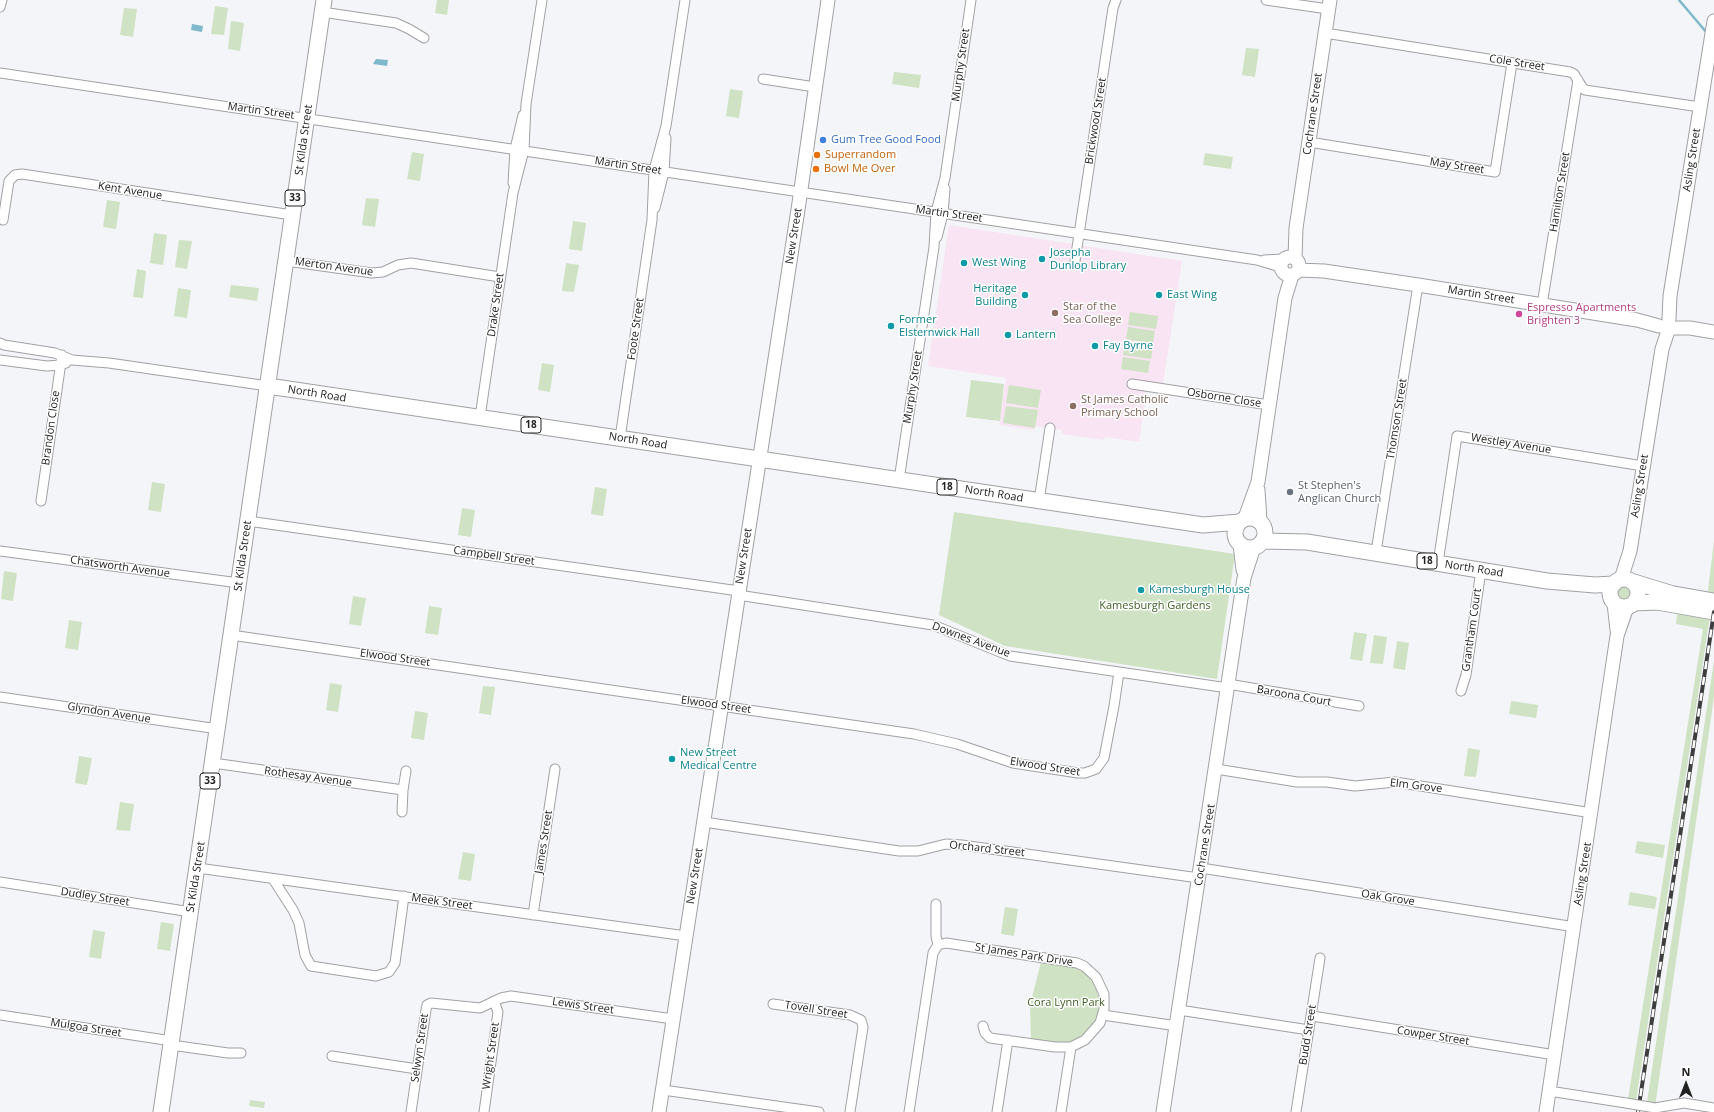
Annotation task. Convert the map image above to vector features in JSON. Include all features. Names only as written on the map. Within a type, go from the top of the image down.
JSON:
[{"type":"main road","name":"St Kilda Street","points":[[161,1112],[198,868],[323,6]]},
{"type":"main road","name":"North Road","points":[[268,386],[1250,532],[1547,580],[1595,585],[1625,581],[1673,594],[1714,601]]},
{"type":"main road","name":"North Road","points":[[1547,580],[1622,603],[1657,602],[1714,612]]},
{"type":"main road","points":[[1625,581],[1638,590],[1637,600],[1622,603],[1610,592],[1625,581]]},
{"type":"street","points":[[0,8],[2,0]]},
{"type":"street","name":"Drake Street","points":[[480,417],[513,193],[524,150],[526,104],[542,0]]},
{"type":"street","name":"Foote Street","points":[[620,438],[652,220],[664,172],[666,126],[685,0]]},
{"type":"street","name":"New Street","points":[[660,1112],[828,0]]},
{"type":"street","name":"Murphy Street","points":[[899,480],[971,0]]},
{"type":"street","points":[[1266,0],[1329,5]]},
{"type":"street","name":"Brickwood Street","points":[[1075,261],[1114,3]]},
{"type":"street","name":"Cochrane Street","points":[[1163,1112],[1216,769],[1329,5]]},
{"type":"street","points":[[323,6],[396,23],[424,38]]},
{"type":"street","name":"Asling Street","points":[[1625,581],[1714,23]]},
{"type":"street","name":"Cole Street","points":[[1325,33],[1570,72],[1586,90],[1700,108]]},
{"type":"street","name":"May Street","points":[[1309,142],[1495,172],[1512,63]]},
{"type":"street","name":"Martin Street","points":[[0,73],[1257,260],[1714,332]]},
{"type":"street","points":[[763,79],[815,87]]},
{"type":"street","name":"Hamilton Street","points":[[1542,305],[1578,80]]},
{"type":"street","name":"Drake Street","points":[[513,193],[515,149],[518,130],[526,104]]},
{"type":"street","name":"Foote Street","points":[[652,220],[654,170],[666,126]]},
{"type":"street","name":"Kent Avenue","points":[[3,220],[9,181],[15,175],[22,174],[292,215]]},
{"type":"street","name":"Merton Avenue","points":[[286,261],[372,273],[383,272],[398,265],[411,263],[500,277]]},
{"type":"street","name":"Thomson Street","points":[[1376,552],[1418,285]]},
{"type":"street","name":"North Road","points":[[0,343],[62,354],[72,360]]},
{"type":"street","name":"Brandon Close","points":[[41,501],[62,354]]},
{"type":"street","name":"North Road","points":[[0,360],[47,366],[60,365],[72,360],[105,362],[268,386]]},
{"type":"street","name":"Osborne Close","points":[[1132,384],[1269,405]]},
{"type":"street","points":[[1039,501],[1050,428]]},
{"type":"street","name":"Westley Avenue","points":[[1438,563],[1458,436],[1643,466]]},
{"type":"street","name":"Campbell Street","points":[[248,521],[739,593]]},
{"type":"street","name":"Chatsworth Avenue","points":[[0,551],[239,583]]},
{"type":"street","name":"Grantham Court","points":[[1461,691],[1466,675],[1481,570]]},
{"type":"street","name":"Downes Avenue","points":[[739,593],[933,625],[1010,656],[1228,686]]},
{"type":"street","name":"Asling Street","points":[[1546,1112],[1575,927],[1622,603]]},
{"type":"street","name":"Elwood Street","points":[[232,634],[914,734],[957,744],[1013,763],[1085,773],[1096,769],[1104,758],[1119,672]]},
{"type":"street","name":"Baroona Court","points":[[1228,686],[1359,706]]},
{"type":"street","name":"Glyndon Avenue","points":[[0,697],[218,729]]},
{"type":"street","name":"Rothesay Avenue","points":[[213,763],[403,790]]},
{"type":"street","name":"James Street","points":[[533,915],[555,769]]},
{"type":"street","name":"Elm Grove","points":[[1216,769],[1297,782],[1327,782],[1355,786],[1400,782],[1592,813]]},
{"type":"street","points":[[402,812],[406,771]]},
{"type":"street","name":"Orchard Street","points":[[704,822],[899,851],[918,851],[946,844],[962,845],[1200,873]]},
{"type":"street","name":"Meek Street","points":[[198,868],[686,936]]},
{"type":"street","name":"Oak Grove","points":[[1200,873],[1575,927]]},
{"type":"street","points":[[273,879],[293,910],[299,923],[305,955],[311,966],[376,976],[389,972],[394,963],[404,896]]},
{"type":"street","name":"Dudley Street","points":[[0,882],[191,912]]},
{"type":"street","points":[[909,1112],[933,953],[938,945],[936,936],[936,904]]},
{"type":"street","name":"St James Park Drive","points":[[938,945],[946,943],[1077,963],[1084,966],[1096,977],[1104,994],[1104,1012]]},
{"type":"street","name":"Budd Street","points":[[1296,1112],[1320,958]]},
{"type":"street","name":"Lewis Street","points":[[494,1002],[511,996],[674,1019]]},
{"type":"street","name":"Selwyn Street","points":[[411,1112],[427,1005],[435,1002],[475,1008],[485,1007],[494,1002]]},
{"type":"street","name":"Wright Street","points":[[484,1112],[498,1012],[494,1002]]},
{"type":"street","name":"Tovell Street","points":[[773,1004],[850,1015],[860,1020],[863,1027],[850,1112]]},
{"type":"street","points":[[983,1026],[984,1033],[990,1038],[1056,1047],[1071,1047],[1078,1045],[1092,1034],[1100,1023],[1104,1012],[1309,1030]]},
{"type":"street","name":"Mulgoa Street","points":[[0,1015],[228,1053],[241,1053]]},
{"type":"street","name":"Cowper Street","points":[[1312,1016],[1555,1055]]},
{"type":"street","points":[[997,1112],[1008,1040]]},
{"type":"street","points":[[1061,1112],[1071,1047]]},
{"type":"street","points":[[332,1056],[418,1068]]},
{"type":"street","points":[[663,1090],[819,1112]]},
{"type":"street","points":[[1549,1091],[1655,1108],[1684,1103],[1714,1108]]},
{"type":"shaded area","name":"Star of the Sea College","points":[[949,225],[1182,261],[1163,384],[1148,382],[1139,442],[1105,437],[1104,440],[1062,434],[1062,430],[1035,426],[1034,430],[999,425],[1006,378],[928,366]]},
{"type":"green space","points":[[437,0],[449,0],[447,15],[435,13]]},
{"type":"green space","points":[[215,6],[228,8],[224,35],[211,34]]},
{"type":"green space","points":[[124,8],[137,9],[133,37],[120,35]]},
{"type":"green space","points":[[231,21],[244,23],[240,51],[228,49]]},
{"type":"green space","points":[[1246,48],[1259,49],[1255,77],[1242,75]]},
{"type":"green space","points":[[894,72],[921,75],[919,88],[892,84]]},
{"type":"green space","points":[[730,89],[743,91],[739,118],[726,116]]},
{"type":"green space","points":[[412,152],[424,154],[420,181],[407,179]]},
{"type":"green space","points":[[1205,153],[1233,157],[1231,169],[1203,165]]},
{"type":"green space","points":[[366,198],[379,199],[375,227],[362,225]]},
{"type":"green space","points":[[107,200],[120,202],[116,229],[103,227]]},
{"type":"green space","points":[[573,221],[586,223],[582,251],[569,249]]},
{"type":"green space","points":[[154,233],[167,235],[163,265],[150,263]]},
{"type":"green space","points":[[179,240],[192,241],[187,269],[175,267]]},
{"type":"green space","points":[[566,263],[579,265],[574,292],[562,291]]},
{"type":"green space","points":[[137,269],[146,271],[143,298],[133,297]]},
{"type":"green space","points":[[231,285],[259,288],[257,301],[229,297]]},
{"type":"green space","points":[[178,288],[191,290],[187,318],[174,316]]},
{"type":"green space","points":[[1130,312],[1158,316],[1156,329],[1128,325]]},
{"type":"green space","points":[[1128,327],[1155,331],[1153,344],[1126,339]]},
{"type":"green space","points":[[1125,342],[1153,346],[1151,359],[1123,355]]},
{"type":"green space","points":[[1123,357],[1150,361],[1148,373],[1121,369]]},
{"type":"green space","points":[[542,363],[554,365],[550,392],[538,390]]},
{"type":"green space","points":[[971,380],[1004,384],[1000,421],[966,417]]},
{"type":"green space","points":[[1009,385],[1041,390],[1038,408],[1006,403]]},
{"type":"green space","points":[[1006,406],[1038,410],[1035,428],[1003,423]]},
{"type":"green space","points":[[152,482],[165,484],[161,512],[148,510]]},
{"type":"green space","points":[[595,487],[607,489],[603,516],[591,514]]},
{"type":"green space","points":[[462,508],[475,510],[471,537],[458,535]]},
{"type":"green space","name":"Kamesburgh Gardens","points":[[954,512],[1235,554],[1217,679],[1005,646],[939,615]]},
{"type":"green space","points":[[1714,541],[1714,595],[1709,593],[1708,590]]},
{"type":"green space","points":[[4,571],[17,573],[13,601],[1,599]]},
{"type":"green space","points":[[1624,585],[1630,587],[1632,593],[1630,599],[1624,601],[1618,599],[1616,593],[1618,587]]},
{"type":"green space","points":[[353,596],[366,598],[361,626],[349,624]]},
{"type":"green space","points":[[429,606],[442,608],[438,635],[425,633]]},
{"type":"green space","points":[[1681,611],[1710,616],[1636,1101],[1628,1099],[1703,629],[1676,624],[1677,615]]},
{"type":"green space","points":[[69,620],[82,622],[78,650],[65,648]]},
{"type":"green space","points":[[1354,632],[1367,634],[1362,661],[1350,659]]},
{"type":"green space","points":[[1374,635],[1387,637],[1383,664],[1370,663]]},
{"type":"green space","points":[[1397,641],[1409,643],[1405,670],[1393,668]]},
{"type":"green space","points":[[1714,661],[1714,697],[1656,1103],[1647,1102]]},
{"type":"green space","points":[[330,683],[342,685],[338,712],[326,710]]},
{"type":"green space","points":[[483,686],[495,687],[491,715],[479,713]]},
{"type":"green space","points":[[1511,701],[1538,705],[1536,718],[1509,714]]},
{"type":"green space","points":[[415,711],[428,713],[424,740],[411,738]]},
{"type":"green space","points":[[1468,748],[1480,750],[1476,777],[1464,776]]},
{"type":"green space","points":[[79,756],[92,758],[87,785],[75,783]]},
{"type":"green space","points":[[120,802],[134,804],[130,831],[116,830]]},
{"type":"green space","points":[[1637,841],[1665,845],[1663,858],[1635,853]]},
{"type":"green space","points":[[463,852],[475,854],[471,881],[458,879]]},
{"type":"green space","points":[[1630,892],[1657,897],[1655,909],[1628,905]]},
{"type":"green space","points":[[1005,907],[1018,909],[1014,936],[1001,934]]},
{"type":"green space","points":[[161,922],[174,924],[170,951],[157,949]]},
{"type":"green space","points":[[93,930],[105,932],[101,959],[89,957]]},
{"type":"green space","name":"Cora Lynn Park","points":[[1041,962],[1076,967],[1090,977],[1096,986],[1100,1005],[1096,1020],[1090,1030],[1074,1041],[1062,1043],[1031,1039],[1030,1005]]},
{"type":"green space","points":[[250,1100],[265,1102],[264,1108],[249,1106]]},
{"type":"water","points":[[192,24],[203,26],[202,32],[191,30]]},
{"type":"water","points":[[376,59],[388,60],[387,66],[373,64]]},
{"type":"waterway","points":[[1679,0],[1707,33]]},
{"type":"railway","points":[[1638,1112],[1714,612]]},
{"type":"place","name":"Gum Tree Good Food","points":[[823,140]]},
{"type":"place","name":"Superrandom","points":[[817,155]]},
{"type":"place","name":"Bowl Me Over","points":[[816,169]]},
{"type":"place","name":"Josepha Dunlop Library","points":[[1042,259]]},
{"type":"place","name":"West Wing","points":[[964,263]]},
{"type":"place","name":"Heritage Building","points":[[1025,295]]},
{"type":"place","name":"East Wing","points":[[1159,295]]},
{"type":"place","name":"Star of the Sea College","points":[[1055,313]]},
{"type":"place","name":"Espresso Apartments Brighten 3","points":[[1519,314]]},
{"type":"place","name":"Former Elsternwick Hall","points":[[891,326]]},
{"type":"place","name":"Lantern","points":[[1008,335]]},
{"type":"place","name":"Fay Byrne","points":[[1095,346]]},
{"type":"place","name":"St James Catholic Primary School","points":[[1073,406]]},
{"type":"place","name":"St Stephen's Anglican Church","points":[[1290,492]]},
{"type":"place","name":"Kamesburgh House","points":[[1141,590]]},
{"type":"place","name":"New Street Medical Centre","points":[[672,759]]}]
